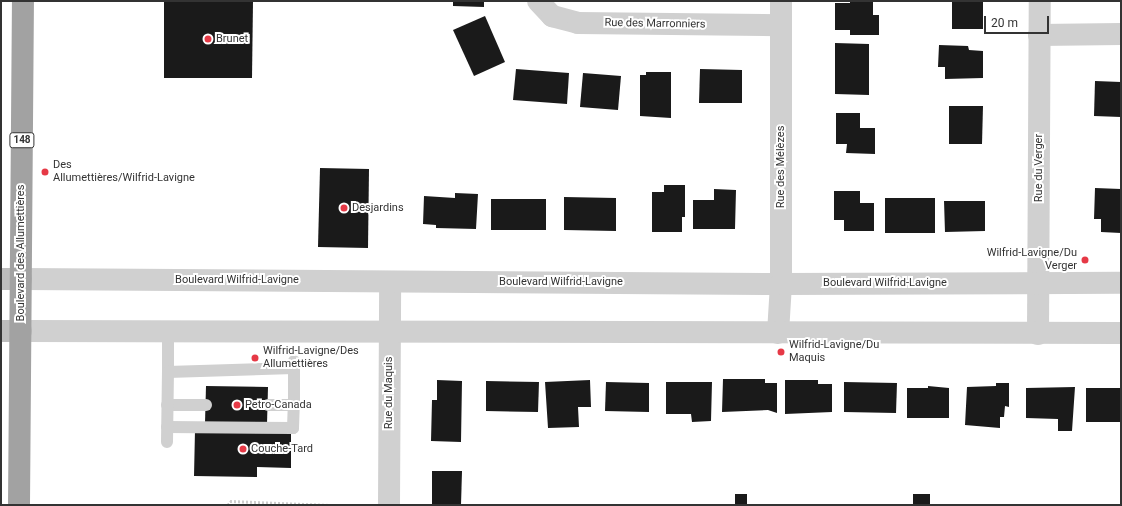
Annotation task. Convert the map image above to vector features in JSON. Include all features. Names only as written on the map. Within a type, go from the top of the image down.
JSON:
[{"type":"highway","name":"Boulevard des Allumettières","points":[[19,505],[11,331],[11,279],[23,1]]},
{"type":"street","name":"Rue des Marronniers","points":[[538,1],[552,16],[578,23],[781,25]]},
{"type":"street","name":"Rue des Mélèzes","points":[[778,333],[781,284],[781,1]]},
{"type":"street","name":"Rue du Verger","points":[[1038,334],[1040,1]]},
{"type":"street","points":[[1039,35],[1121,34]]},
{"type":"street","name":"Boulevard Wilfrid-Lavigne","points":[[11,279],[781,284],[1038,282],[1121,283]]},
{"type":"street","name":"Rue du Maquis","points":[[389,505],[390,282]]},
{"type":"street","points":[[11,331],[389,330],[778,333],[1121,333]]},
{"type":"lane","points":[[167,442],[168,330]]},
{"type":"lane","points":[[167,427],[293,428],[294,405],[294,364],[168,372]]},
{"type":"lane","points":[[167,405],[206,405]]},
{"type":"lane","points":[[268,405],[294,405]]},
{"type":"path","points":[[230,504],[330,505]]},
{"type":"building","name":"Brunet","points":[[164,1],[253,1],[252,78],[164,78]]},
{"type":"building","points":[[453,1],[484,1],[484,7],[453,6]]},
{"type":"building","points":[[850,1],[873,1],[873,15],[879,15],[879,35],[850,35],[850,30],[835,30],[835,3],[850,3]]},
{"type":"building","points":[[952,1],[983,1],[983,29],[952,29]]},
{"type":"building","points":[[485,16],[505,62],[474,76],[453,30]]},
{"type":"building","points":[[835,43],[869,44],[869,95],[835,94]]},
{"type":"building","points":[[939,45],[968,46],[969,50],[983,51],[983,78],[945,79],[945,67],[938,67]]},
{"type":"building","points":[[516,69],[569,73],[567,104],[513,100]]},
{"type":"building","points":[[700,69],[742,70],[742,103],[699,103]]},
{"type":"building","points":[[646,72],[671,72],[671,118],[640,116],[640,75],[646,75]]},
{"type":"building","points":[[583,73],[621,76],[618,110],[580,107]]},
{"type":"building","points":[[1095,81],[1121,82],[1121,117],[1094,116]]},
{"type":"building","points":[[949,106],[983,106],[982,144],[949,144]]},
{"type":"building","points":[[836,113],[860,113],[860,128],[875,128],[875,154],[846,153],[847,144],[836,144]]},
{"type":"building","name":"Desjardins","points":[[320,168],[369,169],[368,248],[318,247]]},
{"type":"building","points":[[664,185],[685,185],[685,217],[682,217],[682,232],[652,232],[652,192],[664,192]]},
{"type":"building","points":[[1095,188],[1121,189],[1121,233],[1101,232],[1101,219],[1094,219]]},
{"type":"building","points":[[714,189],[736,190],[735,229],[693,229],[693,200],[714,200]]},
{"type":"building","points":[[834,191],[860,191],[860,203],[874,203],[874,231],[844,231],[844,220],[834,220]]},
{"type":"building","points":[[455,193],[478,194],[476,229],[436,228],[436,225],[423,224],[424,196],[455,198]]},
{"type":"building","points":[[564,197],[616,198],[616,231],[564,230]]},
{"type":"building","points":[[885,198],[935,198],[935,233],[885,233]]},
{"type":"building","points":[[491,199],[546,199],[546,230],[491,230]]},
{"type":"building","points":[[944,201],[985,201],[985,231],[945,232]]},
{"type":"building","points":[[723,379],[765,379],[765,383],[777,383],[777,413],[768,410],[722,412]]},
{"type":"building","points":[[437,380],[462,381],[461,442],[431,441],[432,400],[437,400]]},
{"type":"building","points":[[590,380],[591,407],[578,407],[579,427],[548,428],[545,382]]},
{"type":"building","points":[[785,380],[818,380],[818,384],[832,384],[832,412],[785,414]]},
{"type":"building","points":[[486,381],[539,382],[538,412],[486,411]]},
{"type":"building","points":[[606,382],[649,383],[649,412],[605,411]]},
{"type":"building","points":[[666,382],[712,382],[711,421],[692,422],[691,414],[666,414]]},
{"type":"building","points":[[844,382],[897,383],[896,413],[844,412]]},
{"type":"building","points":[[996,383],[1009,383],[1009,407],[1005,406],[1004,417],[1000,417],[1000,428],[965,425],[967,387],[996,386]]},
{"type":"building","name":"Petro-Canada","points":[[206,386],[268,387],[267,424],[205,423]]},
{"type":"building","points":[[928,386],[949,388],[949,418],[907,418],[907,388],[928,388]]},
{"type":"building","points":[[1075,387],[1072,431],[1058,431],[1058,419],[1026,418],[1026,388]]},
{"type":"building","points":[[1086,388],[1121,388],[1121,422],[1086,422]]},
{"type":"building","name":"Couche-Tard","points":[[195,430],[291,432],[291,468],[257,467],[257,477],[194,476]]},
{"type":"building","points":[[432,471],[462,471],[461,505],[432,505]]},
{"type":"building","points":[[735,494],[747,494],[747,505],[735,505]]},
{"type":"building","points":[[913,494],[930,494],[930,505],[913,505]]},
{"type":"place","name":"Brunet","points":[[208,39]]},
{"type":"place","name":"Des Allumettières/Wilfrid-Lavigne","points":[[45,172]]},
{"type":"place","name":"Desjardins","points":[[344,208]]},
{"type":"place","name":"Wilfrid-Lavigne/Du Verger","points":[[1085,260]]},
{"type":"place","name":"Wilfrid-Lavigne/Du Maquis","points":[[781,352]]},
{"type":"place","name":"Wilfrid-Lavigne/Des Allumettières","points":[[255,358]]},
{"type":"place","name":"Petro-Canada","points":[[237,405]]},
{"type":"place","name":"Couche-Tard","points":[[243,449]]}]
